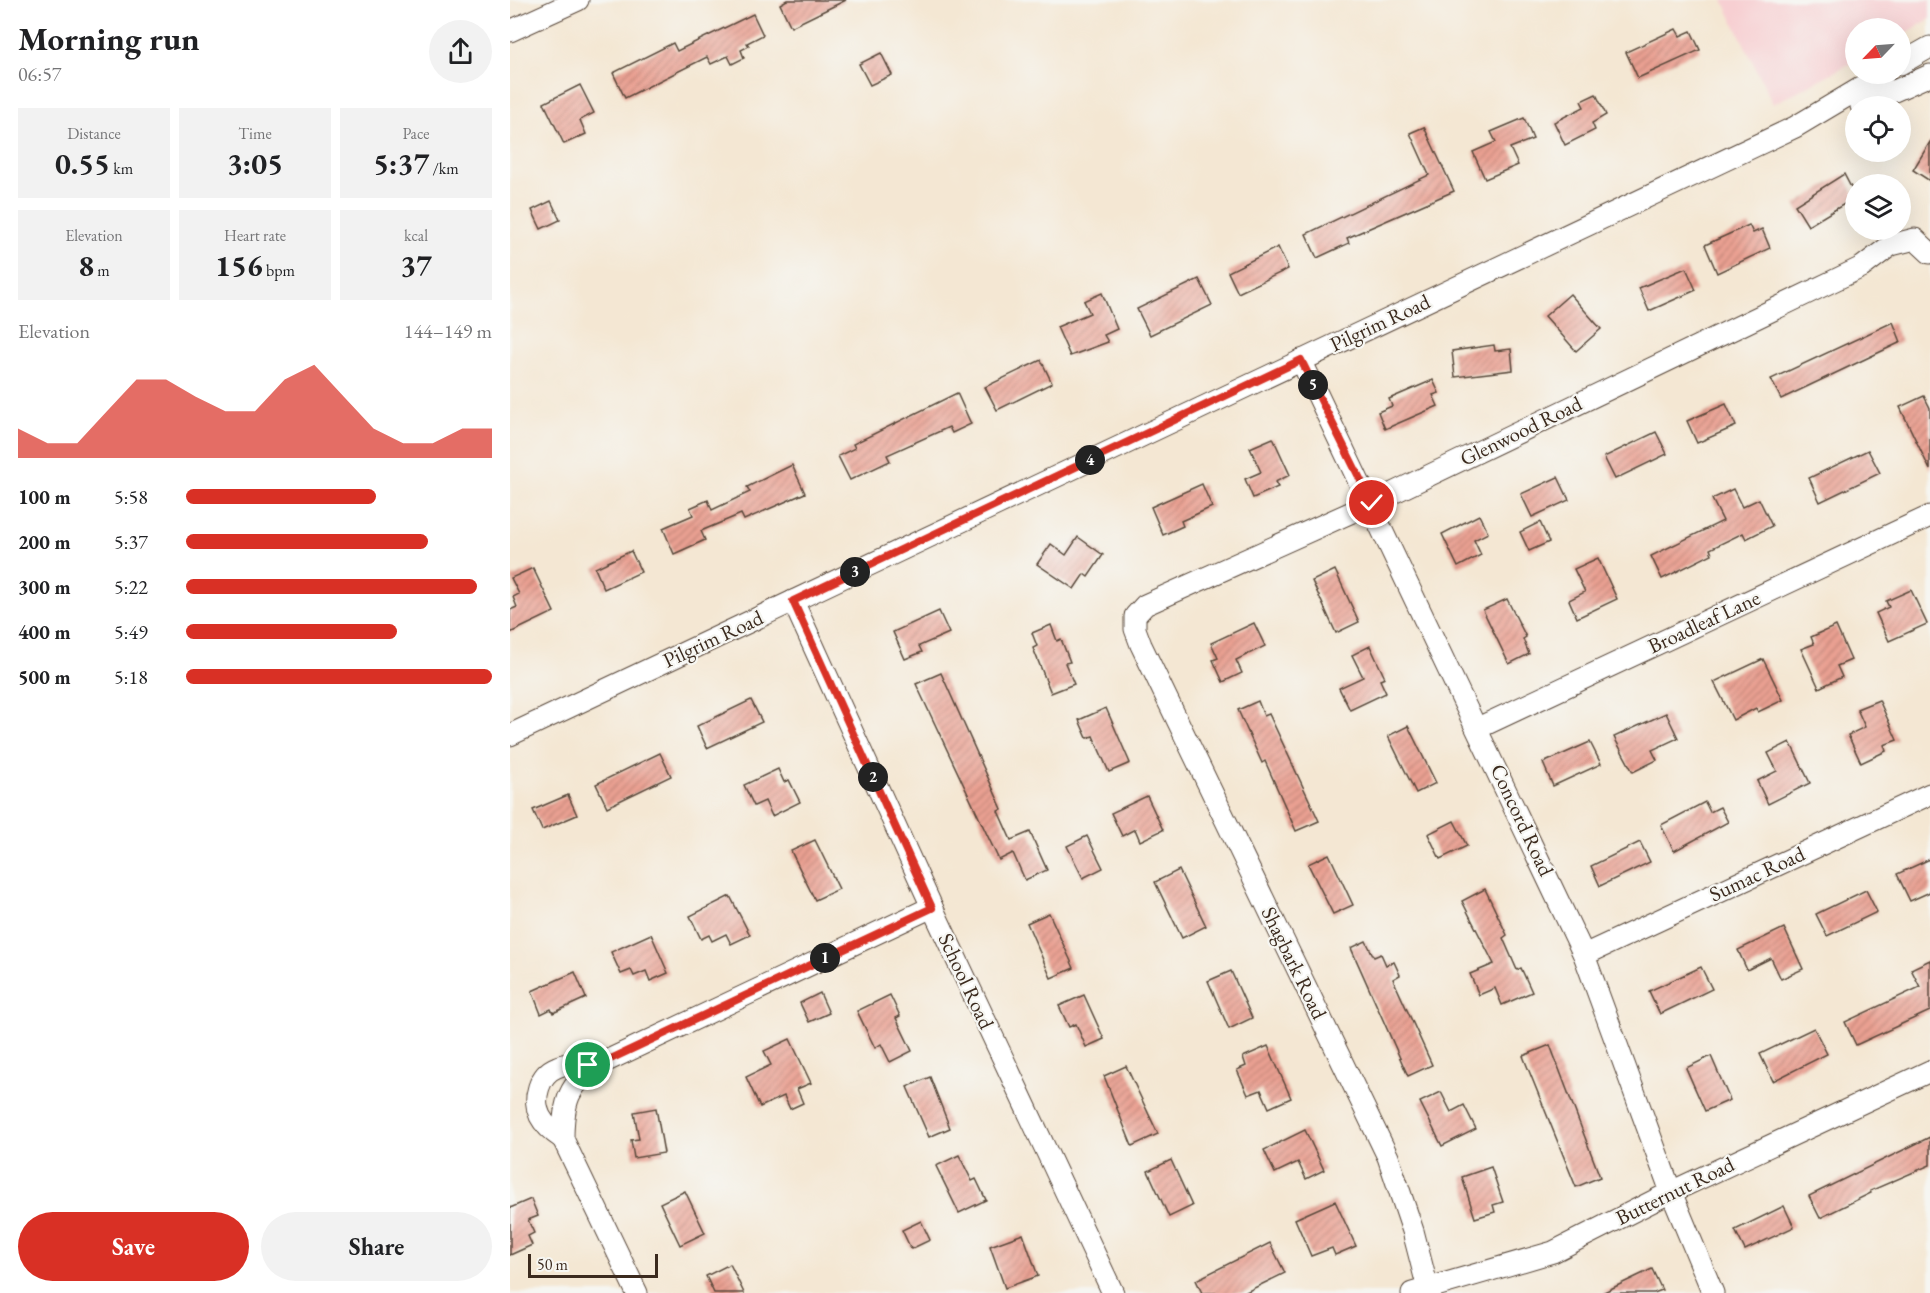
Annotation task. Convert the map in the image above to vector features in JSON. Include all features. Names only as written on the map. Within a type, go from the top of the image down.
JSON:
[{"type":"street","points":[[510,32],[578,0]]},
{"type":"street","points":[[1911,58],[1930,47]]},
{"type":"street","points":[[1883,96],[1930,75]]},
{"type":"street","name":"Pilgrim Road","points":[[510,735],[1795,127],[1867,84]]},
{"type":"street","name":"Pilgrim Road","points":[[1795,127],[1845,111]]},
{"type":"street","name":"Glenwood Road","points":[[1141,645],[1135,629],[1135,615],[1145,604],[1372,503],[1862,267],[1892,245],[1915,239],[1930,253]]},
{"type":"street","name":"Concord Road","points":[[1301,360],[1372,503],[1584,954],[1671,1191],[1713,1293]]},
{"type":"street","name":"Broadleaf Lane","points":[[1478,728],[1930,516]]},
{"type":"street","name":"School Road","points":[[793,601],[932,908],[1113,1293]]},
{"type":"street","name":"Shagbark Road","points":[[1141,645],[1388,1157],[1413,1232],[1420,1291]]},
{"type":"street","name":"Sumac Road","points":[[1584,954],[1930,794]]},
{"type":"street","points":[[637,1293],[563,1139],[563,1115],[568,1097],[582,1075],[600,1064],[932,908]]},
{"type":"street","points":[[563,1139],[548,1128],[540,1115],[537,1102],[542,1078],[550,1070],[569,1063],[600,1064]]},
{"type":"street","name":"Butternut Road","points":[[1420,1291],[1553,1252],[1671,1191],[1930,1071]]},
{"type":"shaded area","points":[[1723,0],[1930,0],[1930,19],[1911,30],[1911,18],[1845,18],[1845,66],[1773,104]]},
{"type":"building","points":[[787,0],[846,0],[791,27],[780,4]]},
{"type":"building","points":[[753,14],[763,35],[747,43],[749,46],[741,50],[744,58],[732,64],[728,56],[711,64],[707,57],[625,98],[613,73],[673,43],[677,51]]},
{"type":"building","points":[[1676,29],[1680,36],[1691,31],[1700,50],[1638,78],[1626,52]]},
{"type":"building","points":[[881,53],[892,75],[870,85],[859,64]]},
{"type":"building","points":[[580,85],[594,113],[580,120],[586,134],[564,144],[544,103]]},
{"type":"building","points":[[1596,94],[1606,115],[1592,123],[1595,130],[1565,145],[1554,122],[1584,107],[1581,101]]},
{"type":"building","points":[[1524,118],[1533,139],[1510,148],[1518,165],[1485,179],[1473,152],[1496,142],[1491,132]]},
{"type":"building","points":[[1424,127],[1454,191],[1347,238],[1349,243],[1317,258],[1306,234],[1429,175],[1410,133]]},
{"type":"building","points":[[1930,142],[1930,181],[1913,170]]},
{"type":"building","points":[[1844,174],[1845,204],[1808,226],[1795,205]]},
{"type":"building","points":[[551,201],[560,220],[541,229],[532,210]]},
{"type":"building","points":[[1749,225],[1753,233],[1762,229],[1770,248],[1717,273],[1705,245]]},
{"type":"building","points":[[1278,247],[1288,269],[1238,293],[1228,272]]},
{"type":"building","points":[[1686,268],[1696,290],[1649,311],[1639,288]]},
{"type":"building","points":[[1199,279],[1212,305],[1150,335],[1137,309]]},
{"type":"building","points":[[1102,293],[1117,329],[1104,335],[1108,342],[1070,356],[1057,327],[1090,313],[1084,301]]},
{"type":"building","points":[[1570,294],[1601,329],[1576,351],[1545,316]]},
{"type":"building","points":[[1893,322],[1901,342],[1781,399],[1771,379]]},
{"type":"building","points":[[1494,345],[1495,351],[1511,349],[1513,370],[1455,377],[1452,351]]},
{"type":"building","points":[[1041,360],[1052,383],[997,410],[985,387]]},
{"type":"building","points":[[1433,380],[1439,393],[1433,395],[1438,406],[1385,429],[1378,412],[1392,406],[1389,399]]},
{"type":"building","points":[[957,393],[971,424],[952,433],[949,427],[887,455],[890,461],[850,480],[838,456],[855,448],[853,444]]},
{"type":"building","points":[[1924,396],[1930,408],[1930,470],[1900,407]]},
{"type":"building","points":[[1726,404],[1736,426],[1697,443],[1687,421]]},
{"type":"building","points":[[1656,432],[1667,454],[1615,479],[1604,457]]},
{"type":"building","points":[[1273,438],[1290,475],[1275,482],[1278,487],[1253,498],[1245,479],[1261,472],[1250,448]]},
{"type":"building","points":[[1868,450],[1880,473],[1820,502],[1809,478]]},
{"type":"building","points":[[792,465],[805,493],[744,520],[741,514],[701,531],[705,540],[674,554],[663,528],[693,515],[690,508],[708,500],[712,510],[750,492],[747,487]]},
{"type":"building","points":[[1558,477],[1569,500],[1532,517],[1521,494]]},
{"type":"building","points":[[1202,484],[1212,507],[1181,521],[1183,526],[1163,535],[1151,507]]},
{"type":"building","points":[[1733,489],[1742,507],[1759,499],[1772,526],[1746,539],[1743,533],[1710,549],[1712,554],[1662,579],[1651,556],[1723,521],[1712,499]]},
{"type":"building","points":[[1479,515],[1488,533],[1474,540],[1481,555],[1458,567],[1442,534]]},
{"type":"building","points":[[1540,522],[1549,542],[1529,551],[1520,532]]},
{"type":"building","points":[[1078,537],[1103,555],[1088,577],[1084,574],[1074,589],[1037,564],[1051,544],[1066,555]]},
{"type":"building","points":[[631,551],[641,572],[604,589],[595,568]]},
{"type":"building","points":[[1598,558],[1617,599],[1577,618],[1569,600],[1585,592],[1574,569]]},
{"type":"building","points":[[533,568],[554,612],[510,633],[510,610],[517,607],[513,597],[519,594],[511,578]]},
{"type":"building","points":[[1335,570],[1359,622],[1336,633],[1312,581]]},
{"type":"building","points":[[1911,590],[1927,624],[1889,641],[1876,613],[1889,607],[1886,601]]},
{"type":"building","points":[[1507,599],[1526,637],[1523,639],[1529,654],[1509,664],[1483,610]]},
{"type":"building","points":[[939,611],[949,633],[919,646],[922,652],[905,659],[893,632]]},
{"type":"building","points":[[1254,623],[1265,646],[1236,660],[1242,673],[1223,682],[1213,660],[1218,658],[1211,643]]},
{"type":"building","points":[[1051,625],[1057,641],[1061,639],[1070,662],[1065,663],[1074,684],[1051,693],[1033,648],[1037,646],[1032,633]]},
{"type":"building","points":[[1836,626],[1851,660],[1837,666],[1842,677],[1819,688],[1801,649],[1814,644],[1811,637]]},
{"type":"building","points":[[1370,646],[1385,678],[1380,680],[1386,693],[1350,710],[1339,688],[1363,677],[1352,655]]},
{"type":"building","points":[[1763,659],[1783,700],[1758,712],[1756,708],[1733,720],[1714,682]]},
{"type":"building","points":[[941,673],[1002,809],[998,811],[1011,840],[1030,832],[1047,870],[1025,880],[1013,853],[999,860],[916,684]]},
{"type":"building","points":[[751,700],[762,722],[707,748],[697,726]]},
{"type":"building","points":[[1879,700],[1897,740],[1884,745],[1886,751],[1861,763],[1848,735],[1865,727],[1857,709]]},
{"type":"building","points":[[1258,701],[1264,716],[1269,714],[1319,821],[1296,831],[1265,761],[1262,763],[1238,710]]},
{"type":"building","points":[[1106,708],[1130,763],[1109,772],[1093,736],[1087,738],[1079,720]]},
{"type":"building","points":[[1666,713],[1678,738],[1652,750],[1657,760],[1633,772],[1614,737]]},
{"type":"building","points":[[1408,726],[1436,783],[1416,793],[1388,736]]},
{"type":"building","points":[[1590,742],[1601,764],[1553,786],[1543,763]]},
{"type":"building","points":[[1790,742],[1810,783],[1768,804],[1757,781],[1777,771],[1768,753]]},
{"type":"building","points":[[660,753],[671,776],[607,807],[596,784]]},
{"type":"building","points":[[778,769],[784,782],[789,780],[800,802],[772,816],[765,801],[754,806],[744,785]]},
{"type":"building","points":[[568,795],[577,815],[542,830],[533,810]]},
{"type":"building","points":[[1147,796],[1163,830],[1140,841],[1135,829],[1122,836],[1111,813]]},
{"type":"building","points":[[1705,802],[1710,812],[1720,807],[1728,822],[1674,851],[1661,825]]},
{"type":"building","points":[[1454,821],[1467,846],[1440,859],[1428,834]]},
{"type":"building","points":[[1087,836],[1103,868],[1083,878],[1067,846]]},
{"type":"building","points":[[815,840],[839,889],[815,900],[791,851]]},
{"type":"building","points":[[1640,842],[1650,862],[1600,886],[1591,866]]},
{"type":"building","points":[[1329,854],[1353,905],[1333,914],[1308,864]]},
{"type":"building","points":[[1930,859],[1930,892],[1910,901],[1897,874]]},
{"type":"building","points":[[1179,870],[1206,926],[1182,938],[1155,882]]},
{"type":"building","points":[[1485,889],[1507,935],[1503,938],[1517,970],[1521,968],[1532,992],[1502,1005],[1495,988],[1479,995],[1470,974],[1494,964],[1462,901]]},
{"type":"building","points":[[1866,890],[1877,912],[1827,936],[1816,914]]},
{"type":"building","points":[[730,896],[750,935],[731,944],[726,934],[712,941],[709,935],[701,939],[690,916]]},
{"type":"building","points":[[1049,913],[1074,968],[1051,978],[1027,923]]},
{"type":"building","points":[[1784,928],[1803,969],[1781,979],[1771,958],[1747,970],[1738,950]]},
{"type":"building","points":[[651,934],[668,973],[650,981],[646,971],[634,976],[631,970],[621,974],[611,952]]},
{"type":"building","points":[[1366,941],[1374,957],[1381,954],[1386,965],[1394,962],[1400,975],[1393,979],[1432,1065],[1408,1076],[1351,948]]},
{"type":"building","points":[[1930,960],[1930,1011],[1856,1045],[1845,1022],[1920,987],[1911,969]]},
{"type":"building","points":[[1701,967],[1712,989],[1660,1014],[1649,991]]},
{"type":"building","points":[[1231,971],[1252,1018],[1229,1029],[1208,981]]},
{"type":"building","points":[[575,972],[586,998],[553,1013],[551,1009],[541,1014],[532,991]]},
{"type":"building","points":[[820,993],[829,1013],[809,1022],[800,1003]]},
{"type":"building","points":[[890,995],[900,1016],[896,1018],[912,1051],[890,1062],[881,1044],[875,1048],[857,1011]]},
{"type":"building","points":[[1084,995],[1104,1039],[1086,1047],[1076,1024],[1069,1027],[1059,1006]]},
{"type":"building","points":[[1814,1028],[1827,1054],[1773,1081],[1760,1054]]},
{"type":"building","points":[[790,1039],[811,1083],[797,1089],[803,1103],[790,1109],[784,1096],[760,1107],[746,1077],[771,1065],[764,1051]]},
{"type":"building","points":[[1550,1045],[1600,1177],[1576,1187],[1523,1056]]},
{"type":"building","points":[[1268,1046],[1291,1098],[1269,1108],[1261,1090],[1248,1095],[1237,1070],[1246,1066],[1243,1057]]},
{"type":"building","points":[[1711,1056],[1730,1100],[1705,1111],[1686,1068]]},
{"type":"building","points":[[1126,1066],[1158,1134],[1132,1146],[1104,1076]]},
{"type":"building","points":[[930,1077],[950,1128],[929,1137],[907,1087]]},
{"type":"building","points":[[1441,1092],[1451,1112],[1464,1105],[1476,1129],[1442,1146],[1420,1102]]},
{"type":"building","points":[[656,1108],[664,1153],[634,1158],[631,1140],[639,1139],[634,1112]]},
{"type":"building","points":[[1305,1130],[1324,1170],[1306,1179],[1298,1162],[1275,1173],[1264,1150]]},
{"type":"building","points":[[1930,1137],[1930,1165],[1870,1191],[1871,1193],[1820,1218],[1809,1196]]},
{"type":"building","points":[[959,1155],[972,1181],[976,1179],[986,1200],[959,1213],[936,1166]]},
{"type":"building","points":[[1171,1160],[1192,1206],[1169,1217],[1148,1171]]},
{"type":"building","points":[[1491,1167],[1503,1202],[1493,1205],[1495,1212],[1475,1218],[1462,1177]]},
{"type":"building","points":[[685,1191],[705,1233],[680,1245],[660,1203]]},
{"type":"building","points":[[531,1199],[538,1216],[528,1220],[534,1233],[528,1236],[532,1245],[510,1255],[510,1208]]},
{"type":"building","points":[[1335,1201],[1356,1246],[1335,1255],[1332,1248],[1311,1256],[1295,1219]]},
{"type":"building","points":[[1784,1206],[1794,1227],[1745,1250],[1735,1230]]},
{"type":"building","points":[[921,1221],[930,1240],[911,1249],[902,1230]]},
{"type":"building","points":[[1023,1234],[1038,1276],[1005,1288],[990,1246]]},
{"type":"building","points":[[1270,1243],[1285,1273],[1244,1293],[1202,1293],[1196,1280]]},
{"type":"building","points":[[730,1264],[744,1293],[714,1293],[706,1276]]},
{"type":"building","points":[[1652,1269],[1662,1290],[1654,1293],[1602,1293]]},
{"type":"route","points":[[588,1065],[600,1064],[932,908],[793,601],[1301,360],[1372,503]]}]
